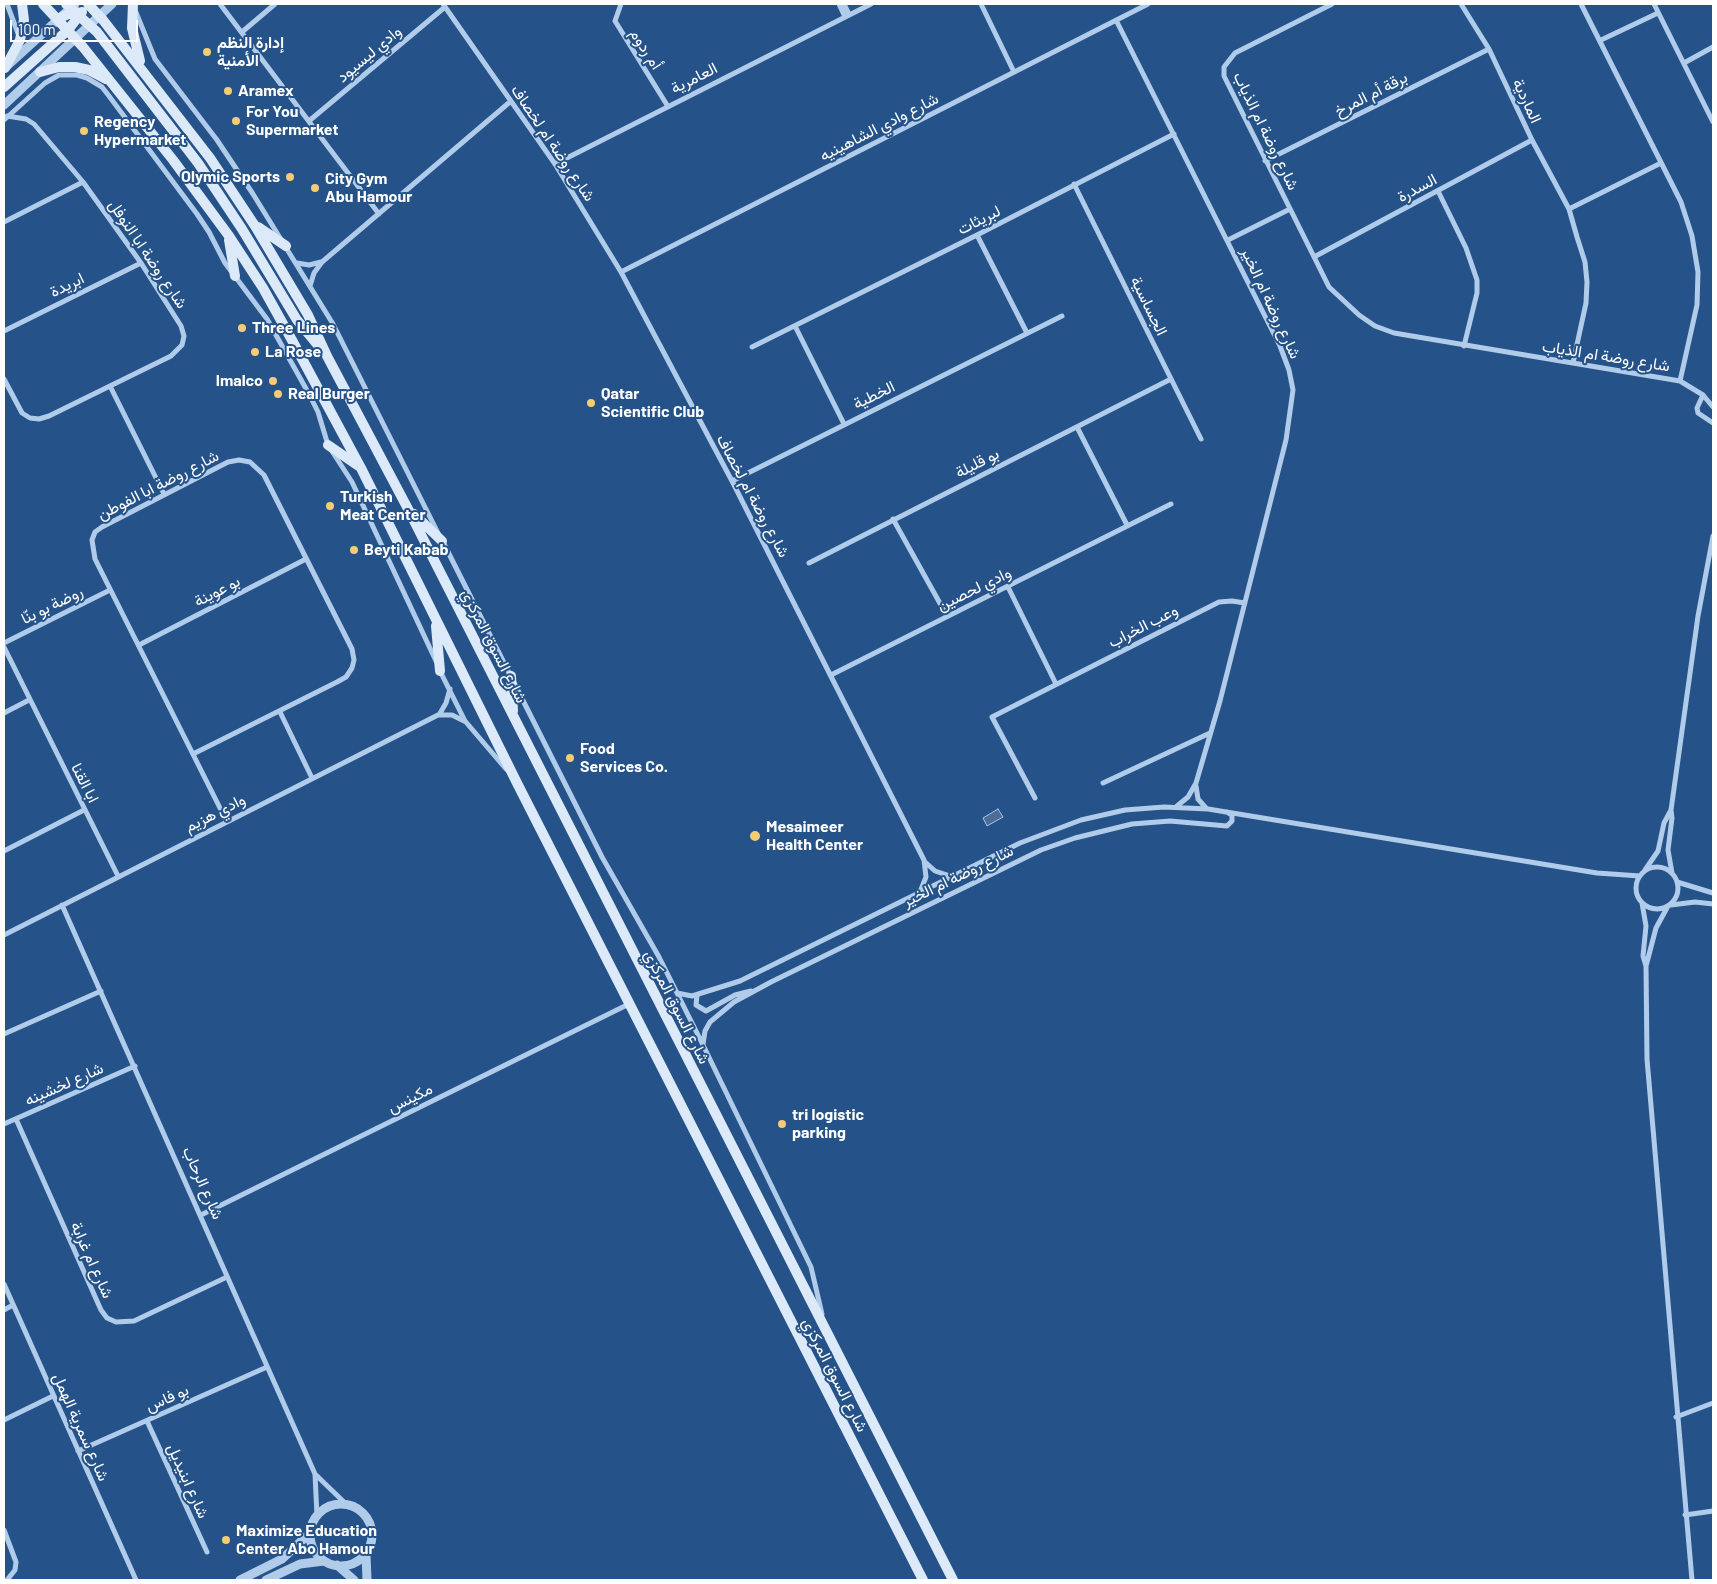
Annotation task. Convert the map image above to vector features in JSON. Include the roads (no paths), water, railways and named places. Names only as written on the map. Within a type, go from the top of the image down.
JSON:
[{"type":"main road","points":[[5,69],[20,40],[24,20],[22,4]]},
{"type":"main road","name":"شارع السوق المركزي","points":[[43,4],[76,38],[114,85],[229,236],[263,288],[361,468],[517,783],[923,1580]]},
{"type":"main road","points":[[70,5],[90,25],[198,163],[242,229],[297,320],[327,356]]},
{"type":"main road","points":[[4,87],[68,30],[89,5]]},
{"type":"main road","name":"شارع السوق المركزي","points":[[89,5],[144,71],[210,158],[255,226],[308,315],[327,356],[407,507],[825,1332],[953,1580]]},
{"type":"main road","points":[[133,6],[133,39],[144,71]]},
{"type":"main road","points":[[58,19],[71,13],[89,19],[99,16]]},
{"type":"main road","points":[[76,38],[74,29],[80,16]]},
{"type":"main road","points":[[40,72],[59,67],[79,68],[98,74],[114,85]]},
{"type":"main road","points":[[255,226],[286,246]]},
{"type":"main road","points":[[229,236],[235,276]]},
{"type":"main road","points":[[328,445],[361,468]]},
{"type":"main road","points":[[407,507],[442,541]]},
{"type":"main road","points":[[435,620],[440,670]]},
{"type":"main road","points":[[511,676],[512,715]]},
{"type":"street","points":[[7,4],[20,40]]},
{"type":"street","points":[[4,104],[112,4]]},
{"type":"street","points":[[220,4],[379,214]]},
{"type":"street","points":[[242,32],[274,4]]},
{"type":"street","name":"أم ردوم","points":[[621,4],[615,21],[667,105]]},
{"type":"street","points":[[838,4],[847,16]]},
{"type":"street","points":[[844,4],[847,16]]},
{"type":"street","name":"العامرية","points":[[555,164],[667,105],[871,4]]},
{"type":"street","points":[[981,4],[1014,72]]},
{"type":"street","name":"شارع وادي الشاهينيه","points":[[621,272],[1148,4]]},
{"type":"street","name":"شارع روضة ام الذياب","points":[[1330,4],[1235,53],[1224,67],[1227,86],[1329,287],[1359,315],[1375,326],[1415,339],[1680,381],[1697,305],[1698,272],[1692,236],[1684,210],[1582,4]]},
{"type":"street","name":"الماردية","points":[[1461,4],[1488,49],[1532,140],[1569,210],[1585,262],[1587,282],[1586,303],[1573,363]]},
{"type":"street","points":[[1654,4],[1713,122]]},
{"type":"street","points":[[5,69],[58,19],[70,5]]},
{"type":"street","name":"شارع روضة ام لخصاف","points":[[444,5],[555,164],[621,272],[732,481],[924,860],[935,871],[952,876]]},
{"type":"street","name":"وادي ليسيود","points":[[308,121],[444,5]]},
{"type":"street","name":"شارع السوق المركزي","points":[[133,6],[155,59],[217,140],[297,264],[352,361],[602,857],[704,1047],[811,1267],[825,1332]]},
{"type":"street","points":[[1601,40],[1658,13]]},
{"type":"street","name":"شارع روضة ام الخير","points":[[1116,20],[1280,346],[1289,370],[1292,390],[1286,440],[1196,783],[1188,797],[1175,807]]},
{"type":"street","points":[[1684,63],[1713,47]]},
{"type":"street","name":"برقة أم المرخ","points":[[1265,161],[1488,49]]},
{"type":"street","name":"شارع السوق المركزي","points":[[20,105],[52,78],[68,74],[87,78],[102,88],[109,96],[197,214],[209,232],[219,254],[260,308],[309,394],[318,412],[328,445],[352,482],[465,721],[517,783]]},
{"type":"street","points":[[310,286],[314,273],[322,262],[511,101]]},
{"type":"street","points":[[6,118],[20,105]]},
{"type":"street","name":"شارع روضة ابا النوفل","points":[[4,379],[22,413],[30,418],[39,419],[170,356],[182,345],[184,336],[182,326],[141,263],[83,182],[40,128],[26,119],[20,105]]},
{"type":"street","points":[[6,118],[26,119]]},
{"type":"street","name":"لبريثات","points":[[752,347],[1174,134]]},
{"type":"street","name":"السدرة","points":[[1314,257],[1532,140]]},
{"type":"street","points":[[1569,210],[1661,163]]},
{"type":"street","points":[[4,222],[83,182]]},
{"type":"street","name":"الجساسية","points":[[1074,184],[1201,439]]},
{"type":"street","points":[[1438,191],[1466,248],[1477,280],[1477,293],[1464,346]]},
{"type":"street","name":"شارع روضة ام الذياب","points":[[1228,240],[1290,209]]},
{"type":"street","points":[[977,235],[1027,334]]},
{"type":"street","points":[[297,264],[309,265],[322,262]]},
{"type":"street","name":"ابريدة","points":[[4,331],[141,263]]},
{"type":"street","name":"الخطية","points":[[732,481],[1062,316]]},
{"type":"street","points":[[795,326],[844,424]]},
{"type":"street","name":"بو قليلة","points":[[809,563],[1171,379]]},
{"type":"street","points":[[1680,381],[1703,395],[1713,407]]},
{"type":"street","points":[[110,386],[164,494]]},
{"type":"street","points":[[1703,395],[1697,408],[1698,413],[1713,423]]},
{"type":"street","points":[[1077,427],[1127,525]]},
{"type":"street","name":"شارع روضة ابا الفوطن","points":[[194,754],[346,677],[352,668],[354,660],[352,649],[264,475],[250,462],[239,460],[228,462],[102,526],[95,532],[92,540],[92,548],[110,590],[227,822]]},
{"type":"street","name":"وادي لحصين","points":[[831,675],[1171,504]]},
{"type":"street","points":[[893,520],[947,616]]},
{"type":"street","points":[[1692,1580],[1648,1093],[1646,966],[1656,928],[1678,892],[1677,882],[1672,874],[1668,850],[1672,818],[1671,810],[1698,616],[1713,536]]},
{"type":"street","name":"بو عوينة","points":[[139,645],[306,559]]},
{"type":"street","points":[[1008,587],[1056,684]]},
{"type":"street","name":"روضة بو بنّا","points":[[4,643],[110,590]]},
{"type":"street","name":"وعب الخراب","points":[[1035,798],[992,716],[1219,602],[1244,603]]},
{"type":"street","name":"ابا القنا","points":[[4,647],[118,876]]},
{"type":"street","points":[[438,715],[446,703],[450,690]]},
{"type":"street","points":[[4,713],[29,700]]},
{"type":"street","points":[[280,712],[312,778]]},
{"type":"street","points":[[438,715],[452,715],[465,721]]},
{"type":"street","name":"وادي هزيم","points":[[4,935],[438,715]]},
{"type":"street","points":[[1104,783],[1210,733]]},
{"type":"street","points":[[1196,783],[1198,799],[1208,809]]},
{"type":"street","name":"شارع روضة ام الخير","points":[[676,992],[687,996],[697,995],[753,975],[952,876],[1038,835],[1073,822],[1125,810],[1175,807],[1208,809],[1227,812],[1232,815],[1232,820],[1227,826],[1170,821],[1113,828],[1058,843],[1024,857],[756,990],[727,1007],[713,1018],[704,1031],[704,1047]]},
{"type":"street","points":[[4,851],[84,810]]},
{"type":"street","points":[[1646,966],[1643,959],[1646,926],[1642,903],[1636,890],[1642,874],[1658,851],[1664,823],[1671,810]]},
{"type":"street","points":[[1227,812],[1597,873],[1642,874],[1658,867],[1672,874]]},
{"type":"street","name":"شارع روضة ام لخصاف","points":[[920,892],[926,877],[924,860]]},
{"type":"street","points":[[1677,882],[1713,893]]},
{"type":"street","points":[[1642,903],[1655,909],[1695,902],[1713,904]]},
{"type":"street","name":"شارع الرحاب","points":[[62,905],[315,1474],[317,1516]]},
{"type":"street","points":[[697,995],[696,1005],[706,1011],[735,995],[756,990]]},
{"type":"street","points":[[4,1034],[101,991]]},
{"type":"street","name":"مكينس","points":[[201,1215],[630,1003]]},
{"type":"street","name":"شارع لخشينه","points":[[4,1124],[135,1066]]},
{"type":"street","name":"شارع ام غرابة","points":[[16,1119],[101,1310],[107,1318],[116,1322],[134,1321],[227,1278]]},
{"type":"street","name":"شارع سمرية الهمل","points":[[4,1284],[136,1580]]},
{"type":"street","points":[[4,1310],[13,1305]]},
{"type":"street","name":"بو فاس","points":[[78,1451],[267,1367]]},
{"type":"street","points":[[4,1420],[53,1396]]},
{"type":"street","points":[[1676,1417],[1713,1402]]},
{"type":"street","name":"شارع ابنيديل","points":[[147,1420],[207,1552]]},
{"type":"street","name":"شارع الرحاب","points":[[315,1474],[347,1505]]},
{"type":"street","points":[[240,1580],[282,1559],[310,1533],[317,1516],[330,1506],[347,1505],[361,1512],[370,1524],[371,1545],[366,1554],[353,1564],[337,1566]]},
{"type":"street","points":[[1686,1515],[1713,1511]]},
{"type":"street","points":[[4,1530],[16,1562],[15,1570],[7,1580]]},
{"type":"street","points":[[310,1533],[316,1553],[324,1560],[337,1566],[354,1580]]},
{"type":"street","points":[[366,1554],[366,1580]]},
{"type":"street","points":[[266,1580],[300,1564],[324,1560]]},
{"type":"water","points":[[998,809],[1003,817],[987,826],[983,818]]},
{"type":"place","name":"إدارة النظم الأمنية","points":[[207,52]]},
{"type":"place","name":"Aramex","points":[[228,91]]},
{"type":"place","name":"For You Supermarket","points":[[236,121]]},
{"type":"place","name":"Regency Hypermarket","points":[[84,131]]},
{"type":"place","name":"Olymic Sports","points":[[290,177]]},
{"type":"place","name":"City Gym Abu Hamour","points":[[315,188]]},
{"type":"place","name":"Three Lines","points":[[242,328]]},
{"type":"place","name":"La Rose","points":[[255,352]]},
{"type":"place","name":"Imalco","points":[[273,381]]},
{"type":"place","name":"Real Burger","points":[[278,394]]},
{"type":"place","name":"Qatar Scientific Club","points":[[591,403]]},
{"type":"place","name":"Turkish Meat Center","points":[[330,506]]},
{"type":"place","name":"Beyti Kabab","points":[[354,550]]},
{"type":"place","name":"Food Services Co.","points":[[570,758]]},
{"type":"place","name":"Mesaimeer Health Center","points":[[755,836]]},
{"type":"place","name":"tri logistic parking","points":[[782,1124]]},
{"type":"place","name":"Maximize Education Center Abo Hamour","points":[[226,1540]]}]
